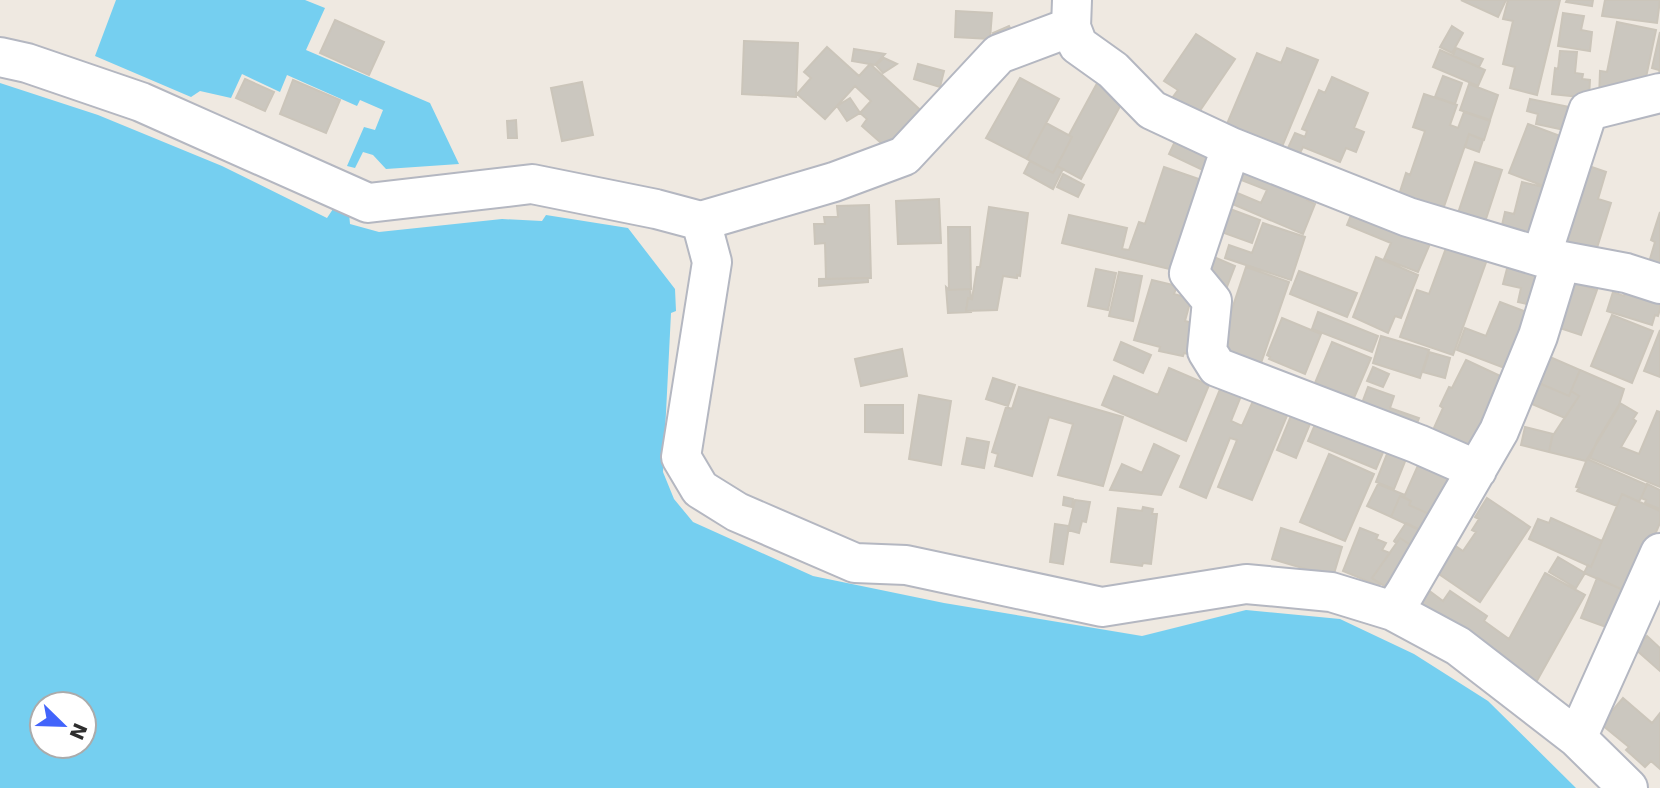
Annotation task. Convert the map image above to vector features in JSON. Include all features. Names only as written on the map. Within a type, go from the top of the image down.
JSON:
[{"type":"street","points":[[0,57],[27,63],[141,102],[368,203],[532,184],[701,221],[834,181],[904,156],[999,54],[1071,14],[1078,45],[1113,70],[1152,110],[1231,147],[1408,217],[1551,259],[1626,273],[1660,284]]},
{"type":"street","points":[[1393,611],[1499,431],[1538,336],[1551,259],[1588,111],[1660,93]]},
{"type":"street","points":[[1231,147],[1189,273],[1212,301],[1208,351],[1217,367],[1418,444],[1477,470]]},
{"type":"street","points":[[701,221],[712,262],[681,457],[700,489],[737,512],[855,563],[906,565],[1102,607],[1246,584],[1331,592],[1393,611],[1458,646],[1577,738],[1628,788]]},
{"type":"street","points":[[1577,738],[1660,553]]},
{"type":"water","points":[[116,0],[305,0],[325,8],[306,50],[430,103],[459,164],[386,169],[373,155],[363,152],[355,168],[347,166],[364,127],[375,130],[383,110],[360,100],[357,106],[287,75],[280,92],[242,74],[231,98],[200,91],[191,97],[95,56]]},
{"type":"water","points":[[0,83],[98,115],[222,166],[327,218],[335,206],[349,213],[350,224],[379,232],[502,219],[542,221],[546,215],[628,228],[675,289],[676,311],[671,313],[663,472],[674,499],[693,522],[813,576],[944,603],[1142,636],[1246,610],[1340,619],[1414,654],[1488,701],[1576,788],[0,788]]},
{"type":"building","points":[[1461,0],[1506,0],[1498,17]]},
{"type":"building","points":[[1508,0],[1560,0],[1537,95],[1510,88],[1515,67],[1503,64],[1513,21],[1503,19]]},
{"type":"building","points":[[1593,0],[1592,6],[1566,2]]},
{"type":"building","points":[[1605,0],[1660,0],[1657,23],[1602,16]]},
{"type":"building","points":[[956,11],[992,13],[990,39],[955,37]]},
{"type":"building","points":[[1563,13],[1584,16],[1581,30],[1592,32],[1590,51],[1558,46]]},
{"type":"building","points":[[335,20],[384,42],[369,75],[320,53]]},
{"type":"building","points":[[1617,22],[1656,30],[1644,87],[1599,99],[1600,71],[1607,72]]},
{"type":"building","points":[[1009,26],[1012,32],[996,40],[993,33]]},
{"type":"building","points":[[1452,26],[1463,33],[1452,53],[1440,47]]},
{"type":"building","points":[[1660,32],[1660,74],[1659,70],[1652,68]]},
{"type":"building","points":[[1196,34],[1235,59],[1193,121],[1167,105],[1178,90],[1164,81]]},
{"type":"building","points":[[744,41],[798,43],[796,97],[742,94]]},
{"type":"building","points":[[827,47],[859,76],[870,64],[929,118],[889,150],[862,126],[867,119],[860,113],[871,101],[855,86],[825,119],[797,94],[811,78],[804,72]]},
{"type":"building","points":[[1287,48],[1318,60],[1279,154],[1224,131],[1257,53],[1281,63]]},
{"type":"building","points":[[1456,48],[1483,59],[1479,67],[1453,56]]},
{"type":"building","points":[[854,49],[885,54],[875,65],[852,61]]},
{"type":"building","points":[[1440,50],[1485,70],[1478,86],[1433,67]]},
{"type":"building","points":[[1560,51],[1577,52],[1575,73],[1583,74],[1582,79],[1590,80],[1589,98],[1552,94]]},
{"type":"building","points":[[884,58],[897,64],[883,73],[876,65]]},
{"type":"building","points":[[918,64],[944,71],[940,87],[914,79]]},
{"type":"building","points":[[1101,76],[1126,95],[1081,179],[1057,166],[1072,137],[1069,135]]},
{"type":"building","points":[[1443,76],[1462,83],[1455,104],[1435,97]]},
{"type":"building","points":[[1332,77],[1368,93],[1354,128],[1364,132],[1356,152],[1346,148],[1340,162],[1303,147],[1300,153],[1288,148],[1295,133],[1305,137],[1307,131],[1302,129],[1319,90],[1325,93]]},
{"type":"building","points":[[1020,78],[1059,99],[1027,159],[986,138]]},
{"type":"building","points":[[245,79],[274,92],[265,111],[236,98]]},
{"type":"building","points":[[293,80],[340,100],[326,133],[280,114]]},
{"type":"building","points":[[582,82],[593,135],[562,141],[551,88]]},
{"type":"building","points":[[1469,84],[1498,95],[1490,120],[1460,110]]},
{"type":"building","points":[[1424,94],[1457,105],[1450,125],[1458,128],[1464,112],[1490,121],[1484,140],[1469,134],[1440,218],[1398,198],[1406,173],[1410,175],[1425,131],[1413,127]]},
{"type":"building","points":[[850,98],[860,113],[847,121],[837,106]]},
{"type":"building","points":[[1530,99],[1579,109],[1574,132],[1536,124],[1538,114],[1527,111]]},
{"type":"building","points":[[516,120],[517,138],[508,138],[507,121]]},
{"type":"building","points":[[1046,123],[1072,137],[1053,173],[1027,159]]},
{"type":"building","points":[[1528,124],[1571,140],[1552,189],[1509,173]]},
{"type":"building","points":[[1469,134],[1483,140],[1479,152],[1465,147]]},
{"type":"building","points":[[1178,135],[1218,155],[1209,173],[1169,154]]},
{"type":"building","points":[[1238,159],[1312,189],[1307,200],[1315,204],[1303,234],[1223,200],[1228,189],[1261,203],[1267,190],[1231,176]]},
{"type":"building","points":[[1030,161],[1053,173],[1057,166],[1063,169],[1053,189],[1024,173]]},
{"type":"building","points":[[1475,162],[1502,170],[1483,228],[1456,219]]},
{"type":"building","points":[[1580,163],[1606,172],[1598,199],[1611,203],[1596,251],[1557,240]]},
{"type":"building","points":[[1164,167],[1210,183],[1182,272],[1062,243],[1069,215],[1127,228],[1122,249],[1129,250],[1139,222],[1145,224]]},
{"type":"building","points":[[1063,174],[1084,185],[1078,197],[1057,187]]},
{"type":"building","points":[[1522,182],[1552,189],[1538,243],[1500,234],[1505,212],[1514,214]]},
{"type":"building","points":[[939,199],[941,243],[898,244],[896,201]]},
{"type":"building","points":[[869,205],[871,278],[826,279],[825,243],[815,244],[814,224],[825,224],[824,217],[838,217],[837,206]]},
{"type":"building","points":[[1222,206],[1260,220],[1252,243],[1213,229]]},
{"type":"building","points":[[989,207],[1028,213],[1020,276],[1003,276],[997,310],[966,311],[968,298],[972,299],[977,267],[980,267]]},
{"type":"building","points":[[1354,208],[1432,239],[1418,272],[1384,259],[1391,243],[1347,225]]},
{"type":"building","points":[[1660,212],[1660,273],[1647,269],[1655,242],[1651,240]]},
{"type":"building","points":[[1263,223],[1305,237],[1291,280],[1225,258],[1229,245],[1252,253]]},
{"type":"building","points":[[948,227],[970,227],[971,289],[949,290]]},
{"type":"building","points":[[1449,240],[1489,254],[1453,355],[1400,337],[1417,290],[1429,294]]},
{"type":"building","points":[[1207,254],[1235,266],[1225,292],[1209,285]]},
{"type":"building","points":[[1376,257],[1418,275],[1401,318],[1395,316],[1388,333],[1353,317]]},
{"type":"building","points":[[1509,261],[1548,270],[1540,307],[1518,302],[1521,288],[1503,284]]},
{"type":"building","points":[[1246,267],[1289,282],[1259,369],[1221,356],[1226,327]]},
{"type":"building","points":[[1096,269],[1116,273],[1108,310],[1088,306]]},
{"type":"building","points":[[1299,271],[1357,293],[1347,317],[1290,294]]},
{"type":"building","points":[[1119,272],[1142,276],[1133,321],[1109,316]]},
{"type":"building","points":[[868,278],[868,282],[819,286],[819,279]]},
{"type":"building","points":[[1152,280],[1177,286],[1174,294],[1191,299],[1185,321],[1193,323],[1188,339],[1200,342],[1196,356],[1159,351],[1160,347],[1134,340]]},
{"type":"building","points":[[1569,281],[1597,290],[1581,335],[1554,326]]},
{"type":"building","points":[[946,287],[949,290],[970,289],[971,299],[968,298],[966,311],[972,312],[948,313]]},
{"type":"building","points":[[1627,287],[1660,297],[1658,316],[1655,315],[1652,325],[1607,311],[1613,292],[1624,296]]},
{"type":"building","points":[[1500,302],[1537,316],[1515,372],[1457,350],[1465,328],[1486,336]]},
{"type":"building","points":[[1318,312],[1378,336],[1372,352],[1312,329]]},
{"type":"building","points":[[1612,315],[1653,331],[1632,383],[1591,366]]},
{"type":"building","points":[[1282,318],[1321,334],[1305,374],[1269,359],[1267,355]]},
{"type":"building","points":[[1660,330],[1660,377],[1644,371]]},
{"type":"building","points":[[1381,336],[1429,350],[1420,378],[1373,363]]},
{"type":"building","points":[[1121,342],[1151,355],[1143,373],[1114,360]]},
{"type":"building","points":[[1332,342],[1371,358],[1348,412],[1310,395]]},
{"type":"building","points":[[902,349],[907,376],[861,386],[855,359]]},
{"type":"building","points":[[1429,352],[1450,358],[1445,378],[1423,372]]},
{"type":"building","points":[[1543,354],[1580,370],[1569,396],[1532,380]]},
{"type":"building","points":[[1466,360],[1509,380],[1478,455],[1429,439],[1443,408],[1440,406]]},
{"type":"building","points":[[1373,367],[1389,374],[1383,387],[1367,381]]},
{"type":"building","points":[[1169,368],[1209,385],[1186,441],[1102,405],[1114,376],[1158,395]]},
{"type":"building","points":[[1580,370],[1624,389],[1618,408],[1586,461],[1549,452],[1552,437],[1579,396],[1571,391]]},
{"type":"building","points":[[1225,377],[1245,386],[1231,421],[1242,426],[1257,392],[1291,406],[1252,500],[1218,487],[1237,440],[1230,438],[1206,498],[1180,487]]},
{"type":"building","points":[[993,378],[1015,385],[1008,406],[986,399]]},
{"type":"building","points":[[1534,381],[1569,396],[1571,391],[1579,396],[1565,418],[1525,401]]},
{"type":"building","points":[[1019,387],[1123,417],[1103,486],[1058,475],[1073,424],[1049,417],[1032,476],[995,466],[998,454],[992,452],[1006,407],[1012,409]]},
{"type":"building","points":[[1368,387],[1394,396],[1390,408],[1419,418],[1413,434],[1358,414]]},
{"type":"building","points":[[919,395],[951,401],[941,465],[909,459]]},
{"type":"building","points":[[1620,403],[1637,413],[1633,419],[1636,421],[1621,447],[1639,454],[1657,411],[1660,412],[1660,487],[1590,458]]},
{"type":"building","points":[[865,405],[903,405],[903,433],[865,432]]},
{"type":"building","points":[[1295,406],[1314,414],[1296,458],[1277,450]]},
{"type":"building","points":[[1319,415],[1387,443],[1376,469],[1308,441]]},
{"type":"building","points":[[1525,427],[1553,434],[1549,452],[1521,445]]},
{"type":"building","points":[[967,438],[989,442],[984,468],[962,464]]},
{"type":"building","points":[[1392,441],[1410,449],[1394,489],[1376,482]]},
{"type":"building","points":[[1154,444],[1179,456],[1161,495],[1110,490],[1122,464],[1142,473]]},
{"type":"building","points":[[1329,454],[1374,474],[1345,541],[1300,522]]},
{"type":"building","points":[[1423,454],[1458,470],[1436,517],[1409,505],[1411,501],[1404,497]]},
{"type":"building","points":[[1587,459],[1647,485],[1639,502],[1622,494],[1617,506],[1577,491],[1579,488],[1576,487]]},
{"type":"building","points":[[1378,484],[1405,495],[1400,496],[1391,517],[1367,506]]},
{"type":"building","points":[[1647,484],[1660,490],[1660,509],[1645,503],[1646,500],[1641,498]]},
{"type":"building","points":[[1622,494],[1660,511],[1660,523],[1628,592],[1584,573],[1588,565],[1591,567]]},
{"type":"building","points":[[1400,496],[1411,501],[1409,505],[1438,518],[1430,535],[1391,517]]},
{"type":"building","points":[[1064,497],[1073,499],[1072,507],[1063,505]]},
{"type":"building","points":[[1487,498],[1530,527],[1480,602],[1430,568],[1448,541],[1463,551],[1476,532],[1472,530],[1479,519],[1475,517]]},
{"type":"building","points":[[1075,500],[1090,502],[1086,522],[1082,521],[1079,533],[1068,530]]},
{"type":"building","points":[[1143,507],[1153,509],[1152,514],[1157,514],[1151,564],[1143,563],[1142,566],[1111,562],[1118,508],[1142,511]]},
{"type":"building","points":[[1551,518],[1602,541],[1591,567],[1529,539],[1538,519],[1549,523]]},
{"type":"building","points":[[1406,523],[1429,534],[1418,550],[1400,538],[1396,543],[1394,541]]},
{"type":"building","points":[[1055,524],[1069,526],[1063,564],[1050,562]]},
{"type":"building","points":[[1281,528],[1342,547],[1333,577],[1272,559]]},
{"type":"building","points":[[1360,528],[1378,535],[1376,539],[1386,543],[1382,550],[1390,553],[1372,578],[1379,586],[1343,571]]},
{"type":"building","points":[[1400,538],[1420,551],[1392,591],[1372,578]]},
{"type":"building","points":[[1558,557],[1585,573],[1576,588],[1549,572]]},
{"type":"building","points":[[1545,573],[1585,595],[1534,686],[1413,603],[1424,587],[1443,601],[1450,591],[1487,616],[1484,621],[1509,639]]},
{"type":"building","points":[[1597,578],[1632,594],[1617,631],[1581,618]]},
{"type":"building","points":[[1647,636],[1660,648],[1660,671],[1635,649]]},
{"type":"building","points":[[1623,698],[1652,723],[1660,713],[1660,769],[1651,761],[1645,767],[1626,750],[1629,747],[1601,724]]}]
